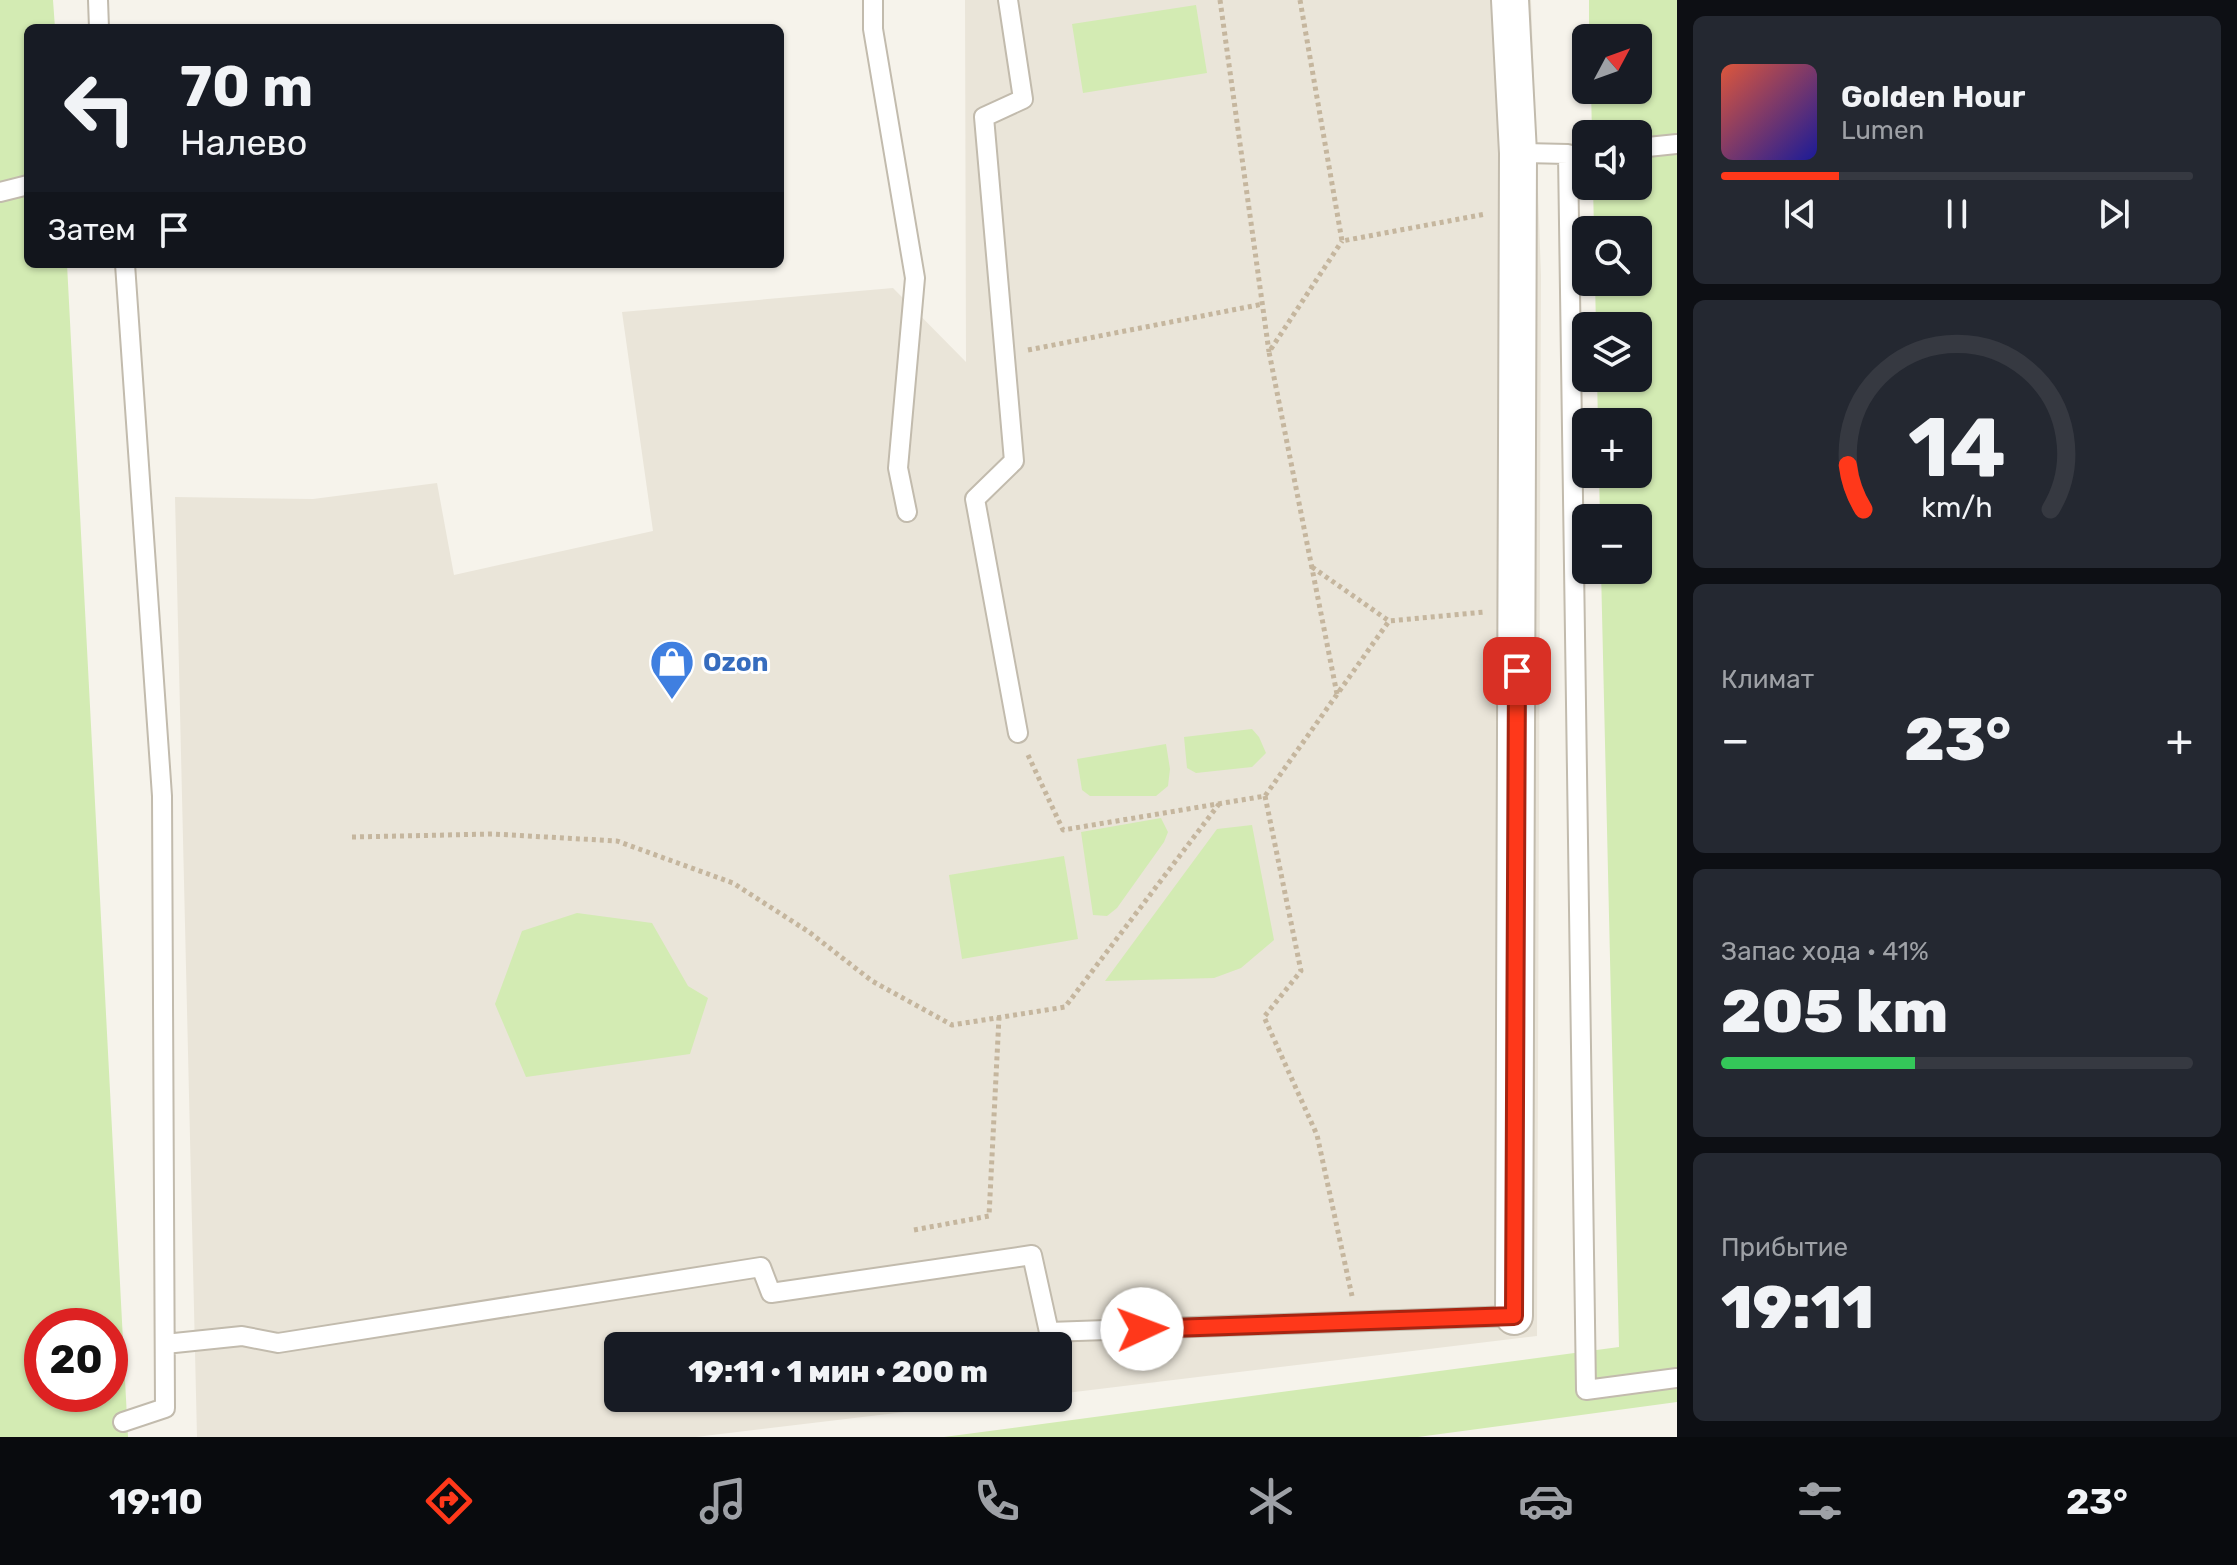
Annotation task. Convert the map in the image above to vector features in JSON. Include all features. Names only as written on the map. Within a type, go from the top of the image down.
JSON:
[{"type":"street","points":[[1510,0],[1518,153],[1514,1316]]},
{"type":"lane","points":[[98,0],[99,24]]},
{"type":"lane","points":[[873,0],[873,29],[915,278],[898,468],[907,512]]},
{"type":"lane","points":[[1008,0],[1023,99],[984,117],[1014,461],[975,499],[1018,733]]},
{"type":"lane","points":[[1652,147],[1677,144]]},
{"type":"lane","points":[[1518,153],[1572,153]]},
{"type":"lane","points":[[0,192],[24,186]]},
{"type":"lane","points":[[1577,200],[1586,1390],[1677,1378]]},
{"type":"lane","points":[[123,1422],[165,1408],[162,796],[125,268]]},
{"type":"lane","points":[[165,1344],[242,1336],[278,1343],[761,1267],[771,1293],[1032,1255],[1049,1332],[1514,1316]]},
{"type":"path","points":[[1220,0],[1269,352],[1337,694]]},
{"type":"path","points":[[1269,352],[1342,241],[1300,0]]},
{"type":"path","points":[[1342,241],[1518,207]]},
{"type":"path","points":[[1005,354],[1263,304]]},
{"type":"path","points":[[1312,567],[1389,621],[1517,609]]},
{"type":"path","points":[[1018,733],[1063,830],[1265,796],[1389,621]]},
{"type":"path","points":[[1265,796],[1301,971],[1264,1017],[1317,1135],[1358,1321]]},
{"type":"path","points":[[352,837],[493,834],[617,841],[733,883],[809,932],[872,981],[952,1025],[1065,1007],[1219,804]]},
{"type":"path","points":[[914,1230],[989,1216],[999,1017]]},
{"type":"shaded area","points":[[965,0],[1531,0],[1541,275],[1537,1336],[1072,1392],[1072,1332],[604,1332],[604,1412],[905,1412],[696,1437],[197,1437],[175,497],[313,499],[437,483],[454,575],[653,531],[622,312],[893,288],[966,362]]},
{"type":"green space","points":[[0,0],[53,0],[55,24],[24,24],[24,268],[67,268],[121,1308],[24,1308],[24,1412],[127,1412],[128,1437],[0,1437]]},
{"type":"green space","points":[[1589,0],[1677,0],[1677,1402],[1418,1437],[944,1437],[1619,1347],[1601,584],[1652,584],[1652,504],[1600,504],[1599,488],[1652,488],[1652,408],[1598,408],[1597,392],[1652,392],[1652,312],[1596,312],[1595,296],[1652,296],[1652,216],[1594,216],[1593,200],[1652,200],[1652,120],[1592,120],[1591,104],[1652,104],[1652,24],[1589,24]]},
{"type":"green space","points":[[1196,5],[1207,73],[1083,93],[1072,24]]},
{"type":"green space","points":[[1252,729],[1266,753],[1252,767],[1196,773],[1187,768],[1184,737]]},
{"type":"green space","points":[[1166,744],[1170,769],[1168,786],[1156,796],[1090,796],[1082,790],[1077,759]]},
{"type":"green space","points":[[1161,818],[1168,832],[1164,842],[1117,908],[1107,916],[1093,915],[1081,832]]},
{"type":"green space","points":[[1252,825],[1274,940],[1241,968],[1214,978],[1105,981],[1217,829]]},
{"type":"green space","points":[[1064,856],[1078,939],[962,959],[949,875]]},
{"type":"green space","points":[[577,913],[652,923],[688,986],[708,998],[690,1054],[526,1077],[495,1004],[522,931]]},
{"type":"place","name":"Ozon","points":[[672,701]]},
{"type":"route","points":[[1142,1329],[1514,1316],[1517,671]]}]
